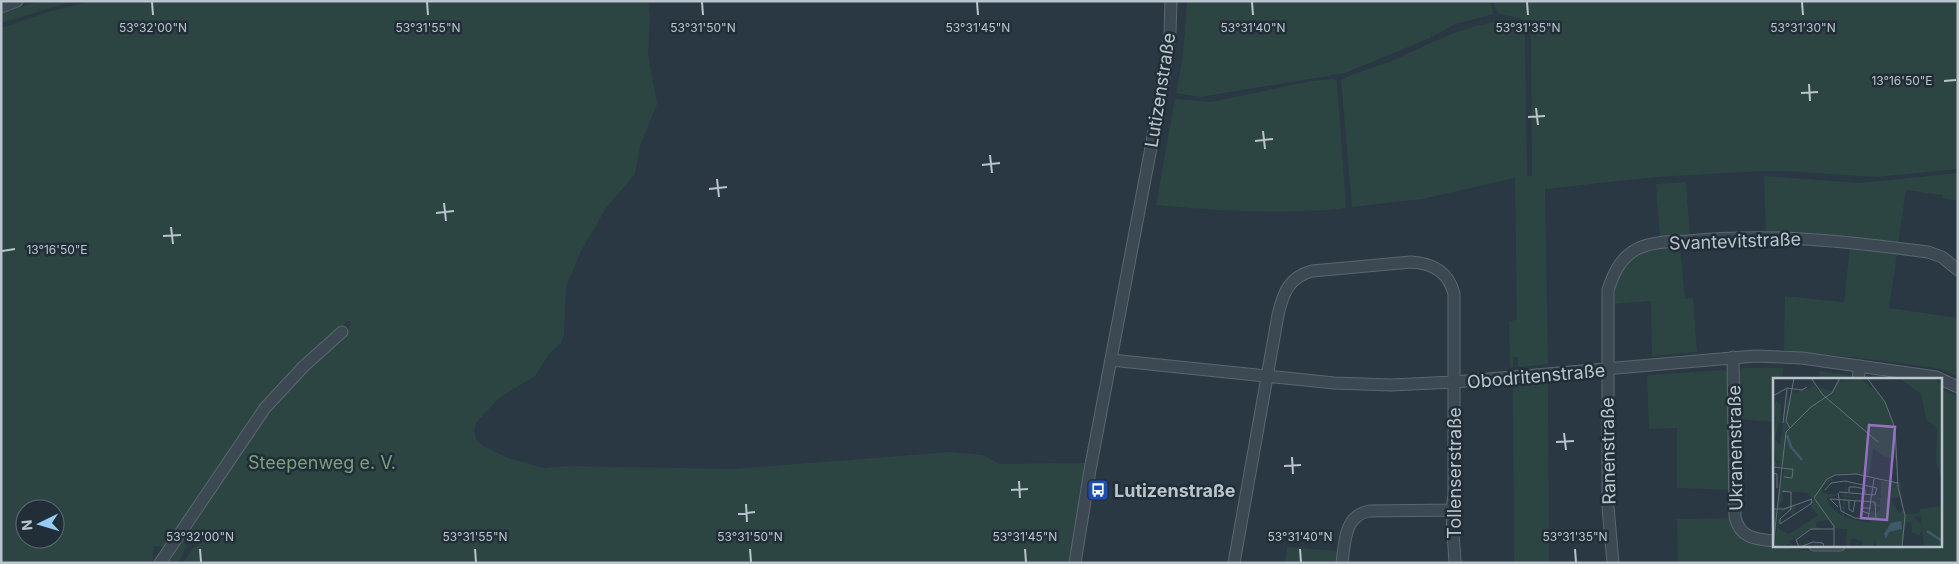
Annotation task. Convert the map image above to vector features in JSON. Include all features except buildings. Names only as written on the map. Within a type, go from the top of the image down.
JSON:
[{"type":"street","points":[[1,6],[17,1]]},
{"type":"street","name":"Lutizenstraße","points":[[1076,563],[1111,360],[1163,84],[1170,33],[1171,1]]},
{"type":"street","name":"Svantevitstraße","points":[[1606,370],[1608,290],[1613,275],[1622,261],[1633,251],[1649,245],[1764,236],[1828,239],[1928,252],[1942,257],[1958,270]]},
{"type":"street","name":"Tollenserstraße","points":[[1234,563],[1282,297],[1286,289],[1297,277],[1312,272],[1421,262],[1435,267],[1448,279],[1452,287],[1454,495],[1451,510],[1454,526],[1455,563]]},
{"type":"street","points":[[160,563],[265,408],[304,366],[342,332]]},
{"type":"street","name":"Obodritenstraße","points":[[1111,360],[1365,385],[1454,382],[1606,370],[1683,360],[1733,357],[1802,358],[1938,378]]},
{"type":"street","name":"Ukranenstraße","points":[[1733,357],[1735,517],[1737,526],[1745,535],[1753,539],[1773,541]]},
{"type":"street","points":[[1858,378],[1860,366]]},
{"type":"street","name":"Ranenstraße","points":[[1606,370],[1608,507],[1612,563]]},
{"type":"street","name":"Obodritenstraße","points":[[1942,380],[1958,387]]},
{"type":"street","points":[[1342,563],[1347,529],[1358,514],[1369,510],[1451,510]]},
{"type":"green space","points":[[40,1],[74,1],[1,23],[1,13]]},
{"type":"green space","name":"Steepenweg e. V.","points":[[94,1],[648,1],[650,17],[648,54],[657,104],[640,146],[635,174],[606,208],[581,251],[566,287],[564,335],[561,343],[549,354],[535,376],[499,398],[476,423],[474,431],[476,439],[483,446],[508,458],[544,468],[568,466],[732,469],[951,452],[983,455],[1000,464],[1086,463],[1071,563],[183,563],[192,549],[199,544],[191,541],[183,532],[266,409],[275,407],[278,404],[275,399],[306,367],[344,333],[346,334],[351,322],[348,321],[302,364],[263,406],[169,545],[165,547],[154,546],[152,563],[1,563],[1,28],[51,11]]},
{"type":"green space","points":[[1187,1],[1493,1],[1490,3],[1494,14],[1455,24],[1432,37],[1432,33],[1430,38],[1345,73],[1200,97],[1176,93],[1183,56]]},
{"type":"green space","points":[[1493,1],[1958,1],[1958,169],[1877,177],[1762,171],[1656,177],[1545,189],[1548,364],[1518,367],[1518,357],[1513,357],[1513,367],[1510,368],[1509,322],[1517,319],[1515,178],[1422,199],[1352,207],[1341,80],[1358,72],[1392,61],[1440,39],[1482,24],[1501,22],[1516,24],[1525,32],[1527,176],[1532,176],[1531,31],[1522,19],[1498,13]]},
{"type":"green space","points":[[1334,79],[1337,82],[1346,208],[1299,211],[1251,211],[1156,205],[1175,99],[1211,102],[1311,81]]},
{"type":"green space","points":[[1958,173],[1958,201],[1942,198],[1942,195],[1906,190],[1898,244],[1829,236],[1766,232],[1764,176],[1860,183]]},
{"type":"green space","points":[[1686,182],[1690,236],[1660,239],[1656,184]]},
{"type":"green space","points":[[1680,246],[1685,299],[1693,298],[1697,352],[1652,356],[1651,301],[1612,304],[1614,288],[1618,276],[1631,259],[1652,250]]},
{"type":"green space","points":[[1850,247],[1897,254],[1889,308],[1958,318],[1958,376],[1940,369],[1895,362],[1784,350],[1785,296],[1844,302]]},
{"type":"green space","points":[[1742,368],[1783,368],[1782,378],[1773,378],[1773,422],[1739,419],[1739,374]]},
{"type":"green space","points":[[1724,370],[1729,373],[1731,490],[1677,488],[1677,428],[1649,429],[1647,375]]},
{"type":"green space","points":[[1820,371],[1850,375],[1852,378],[1818,378]]},
{"type":"green space","points":[[1548,383],[1549,563],[1514,563],[1513,386]]},
{"type":"green space","points":[[1942,390],[1958,397],[1958,563],[1678,563],[1677,519],[1731,518],[1752,543],[1802,550],[1846,546],[1942,546]]},
{"type":"green space","points":[[180,539],[187,546],[178,563],[164,563]]},
{"type":"green space","points":[[1287,547],[1338,551],[1337,563],[1285,563]]},
{"type":"place","name":"Lutizenstraße","points":[[1098,490]]}]
